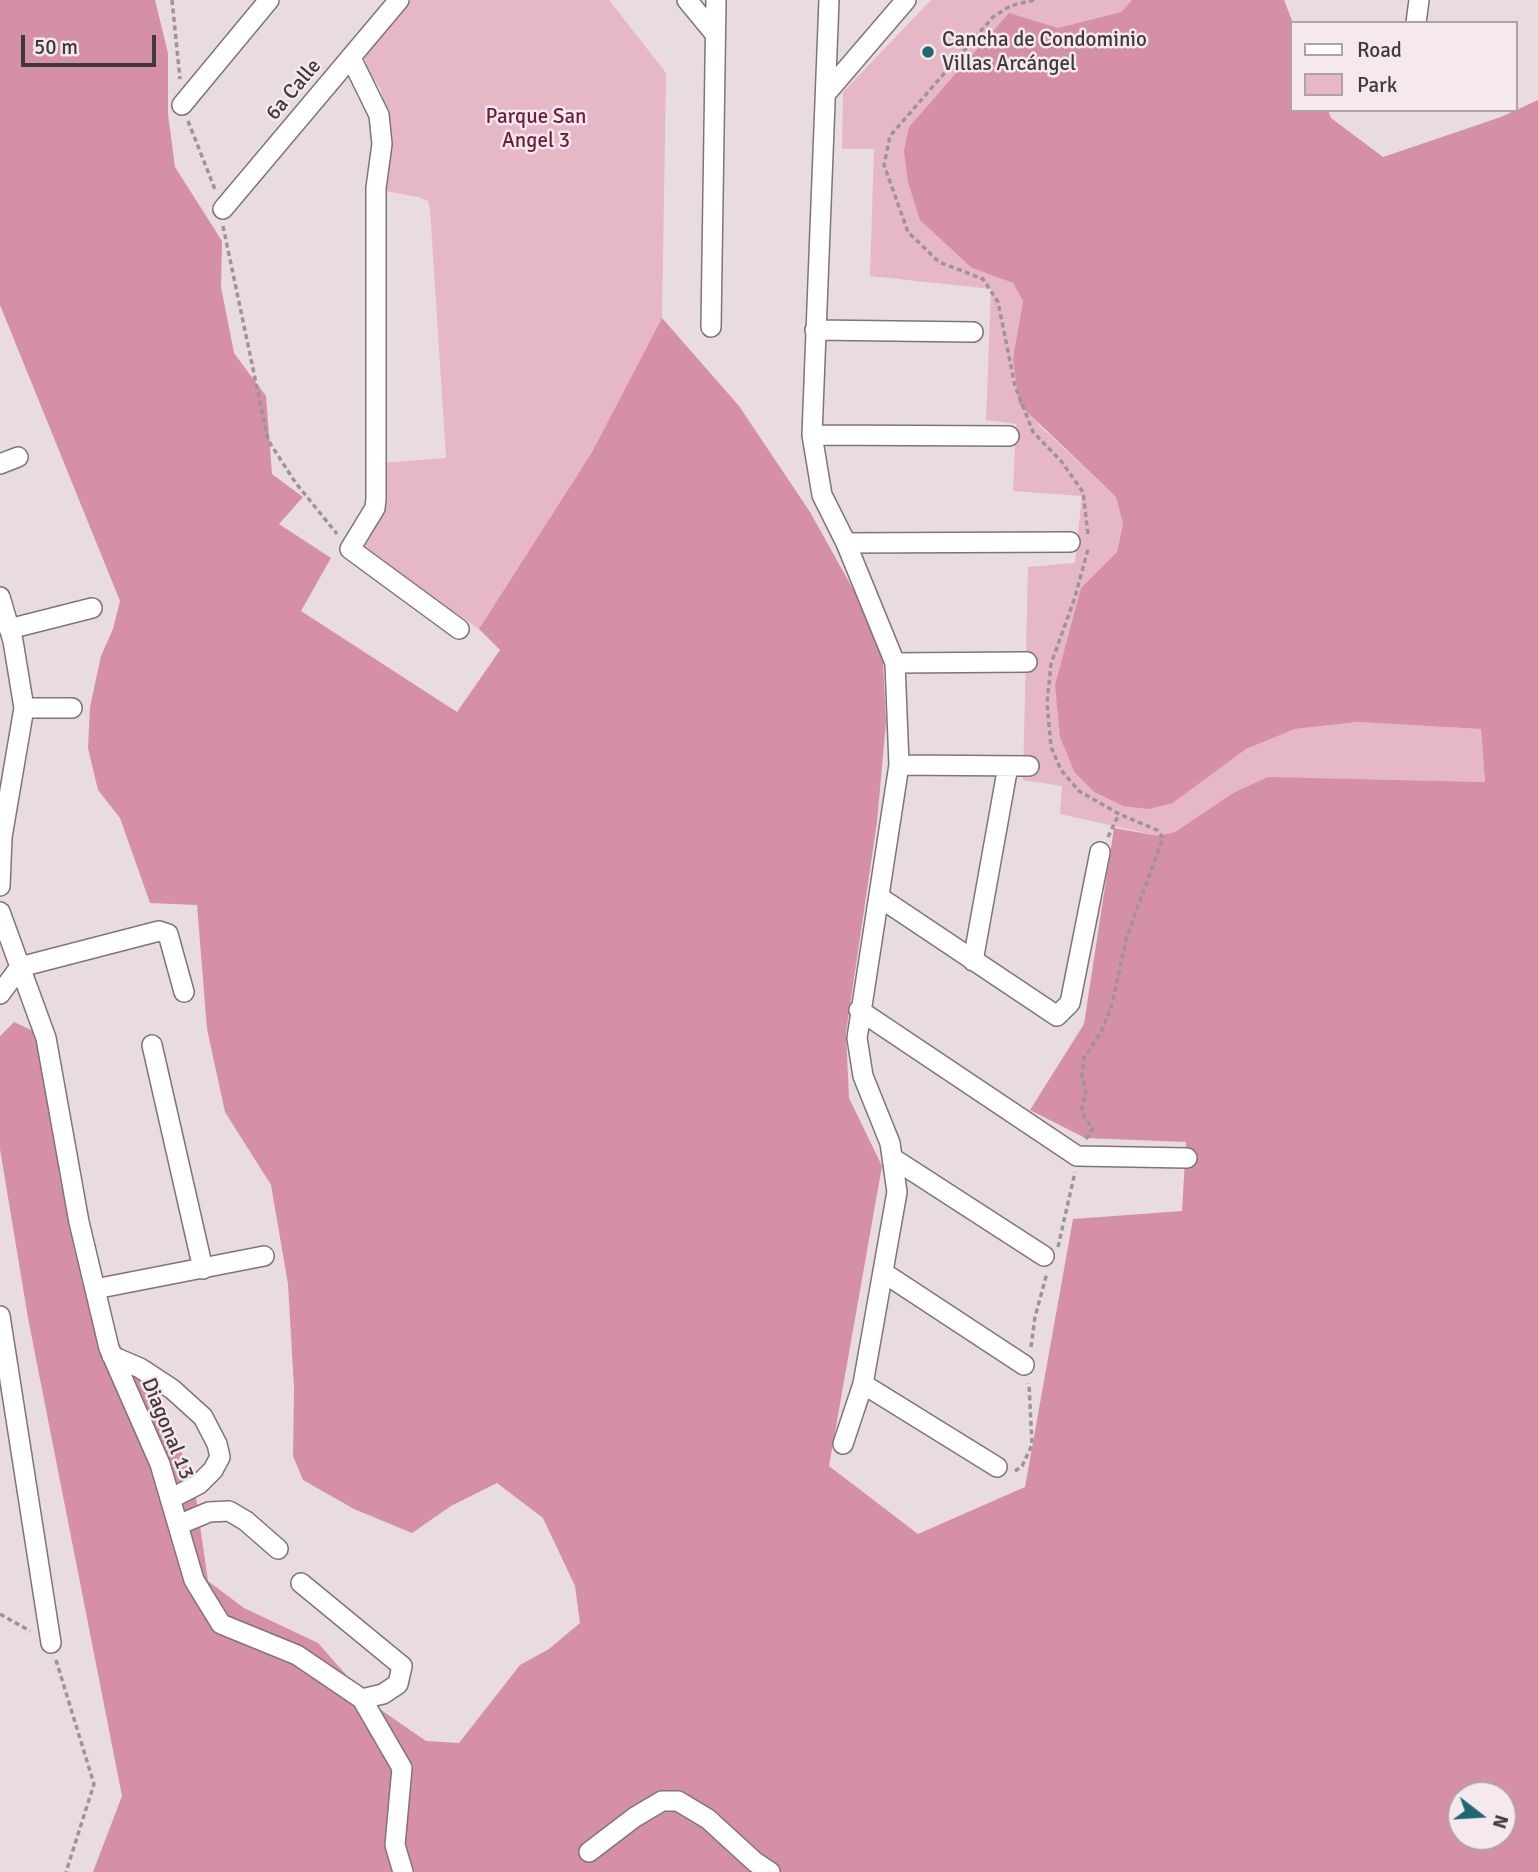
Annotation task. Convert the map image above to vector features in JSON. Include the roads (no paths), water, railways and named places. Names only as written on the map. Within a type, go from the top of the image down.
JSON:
[{"type":"street","points":[[182,105],[269,0]]},
{"type":"street","name":"6a Calle","points":[[223,209],[400,0]]},
{"type":"street","points":[[687,0],[715,34]]},
{"type":"street","points":[[711,327],[716,0]]},
{"type":"street","points":[[829,0],[828,91],[812,435],[822,495],[846,543],[895,663],[899,765],[859,1010],[857,1038],[859,1064],[894,1158],[895,1209],[863,1384],[843,1444]]},
{"type":"street","points":[[828,91],[906,0]]},
{"type":"street","points":[[1416,21],[1419,0]]},
{"type":"street","points":[[352,58],[379,115],[382,144],[376,188],[376,499],[374,509],[350,549],[459,629]]},
{"type":"street","points":[[815,330],[974,332]]},
{"type":"street","points":[[812,435],[1009,436]]},
{"type":"street","points":[[846,543],[1070,542]]},
{"type":"street","points":[[0,597],[24,708],[2,837],[0,886]]},
{"type":"street","points":[[9,629],[92,608]]},
{"type":"street","points":[[895,663],[1027,662]]},
{"type":"street","points":[[24,708],[72,708]]},
{"type":"street","points":[[899,765],[1029,766]]},
{"type":"street","points":[[973,961],[1008,766]]},
{"type":"street","points":[[879,897],[1057,1016],[1070,1003],[1100,852]]},
{"type":"street","name":"Diagonal 13","points":[[0,912],[46,1038],[79,1222],[112,1356],[160,1464],[194,1580],[221,1624],[297,1655],[362,1699],[402,1768],[395,1845],[403,1872]]},
{"type":"street","points":[[0,994],[20,967],[159,931],[168,934],[184,992]]},
{"type":"street","points":[[859,1010],[1077,1156],[1187,1158]]},
{"type":"street","points":[[152,1045],[204,1269]]},
{"type":"street","points":[[894,1158],[1051,1257]]},
{"type":"street","points":[[95,1289],[264,1256]]},
{"type":"street","points":[[884,1273],[1028,1366]]},
{"type":"street","points":[[0,1316],[51,1643]]},
{"type":"street","points":[[112,1356],[140,1367],[172,1389],[203,1417],[217,1444],[220,1457],[213,1471],[199,1484],[170,1499]]},
{"type":"street","points":[[863,1384],[997,1467]]},
{"type":"street","points":[[178,1525],[209,1512],[229,1511],[246,1521],[278,1549]]},
{"type":"street","points":[[301,1583],[402,1666],[398,1684],[383,1694],[362,1699]]},
{"type":"street","points":[[589,1852],[635,1816],[662,1801],[678,1801],[708,1818],[755,1862],[770,1872]]},
{"type":"place","name":"Cancha de Condominio Villas Arcángel","points":[[928,52]]},
{"type":"park label","name":"Parque San Angel 3","points":[[536,129]]}]
